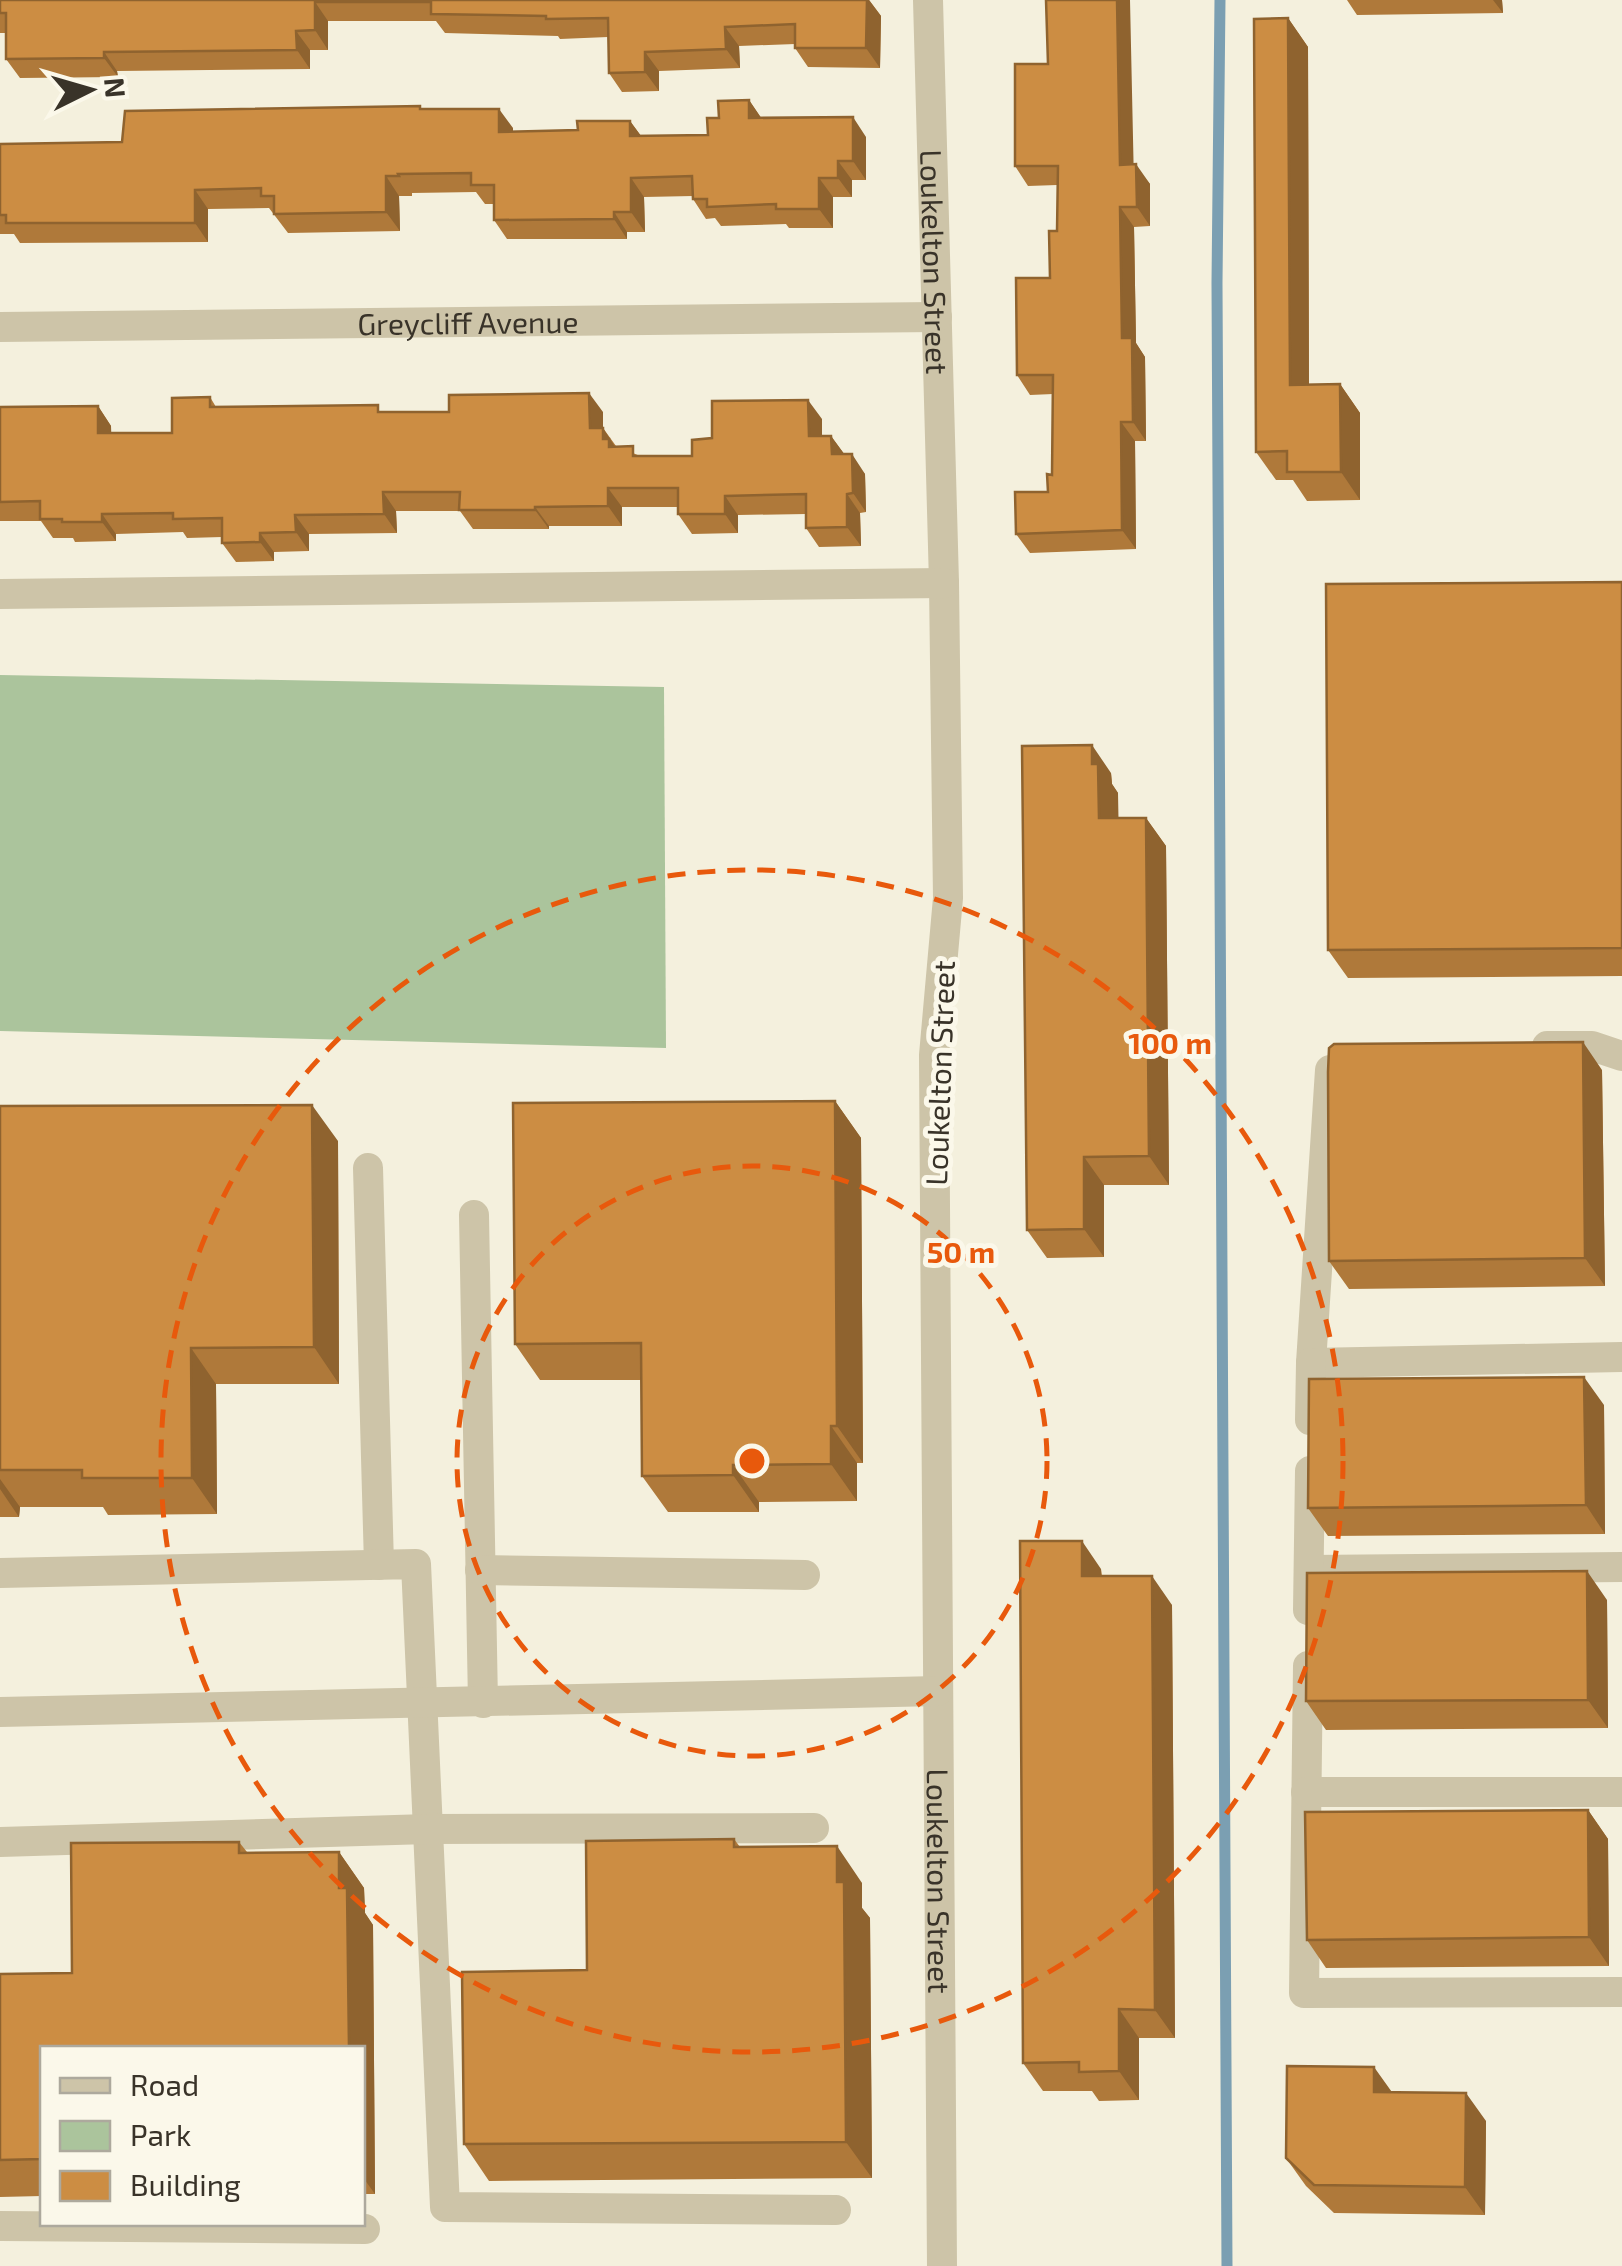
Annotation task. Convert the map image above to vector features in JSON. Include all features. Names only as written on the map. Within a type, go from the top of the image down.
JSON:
[{"type":"street","name":"Loukelton Street","points":[[928,0],[944,583],[948,898],[934,1055],[942,2266]]},
{"type":"street","name":"Greycliff Avenue","points":[[0,328],[937,317]]},
{"type":"street","points":[[0,594],[944,583]]},
{"type":"street","points":[[1512,1046],[1592,1046],[1622,1056]]},
{"type":"street","points":[[1354,1047],[1330,1068],[1311,1363],[1304,1993],[1622,1992]]},
{"type":"street","points":[[368,1168],[380,1566]]},
{"type":"street","points":[[474,1215],[483,1703]]},
{"type":"street","points":[[1311,1363],[1622,1357]]},
{"type":"street","points":[[0,1573],[416,1564],[446,2207],[836,2210]]},
{"type":"street","points":[[1309,1570],[1622,1567]]},
{"type":"street","points":[[480,1570],[805,1575]]},
{"type":"street","points":[[0,1712],[938,1691]]},
{"type":"street","points":[[1306,1792],[1622,1792]]},
{"type":"street","points":[[0,1842],[428,1830],[814,1828]]},
{"type":"street","points":[[0,2226],[365,2229]]},
{"type":"green space","points":[[0,675],[664,687],[666,1048],[0,1031]]},
{"type":"building","points":[[0,0],[867,0],[866,48],[795,48],[795,24],[725,27],[726,49],[645,52],[645,72],[609,73],[608,18],[431,14],[431,2],[315,2],[315,30],[296,31],[297,50],[104,52],[104,58],[6,59],[6,13],[0,13]]},
{"type":"building","points":[[1046,0],[1117,0],[1120,165],[1136,164],[1137,207],[1120,207],[1122,338],[1132,338],[1133,422],[1121,422],[1122,530],[1016,534],[1015,492],[1048,492],[1047,474],[1052,475],[1053,375],[1017,375],[1016,278],[1050,278],[1049,231],[1057,231],[1058,166],[1015,166],[1015,64],[1048,64]]},
{"type":"building","points":[[1288,18],[1290,385],[1340,384],[1341,472],[1287,472],[1287,451],[1256,452],[1254,19]]},
{"type":"building","points":[[749,100],[749,118],[853,117],[853,161],[838,161],[838,178],[819,178],[819,209],[776,209],[776,204],[707,207],[707,199],[693,199],[692,176],[631,178],[631,212],[614,212],[614,219],[494,220],[494,185],[471,185],[471,173],[386,176],[386,212],[274,214],[274,196],[261,196],[261,188],[195,190],[195,223],[6,223],[6,215],[0,215],[0,144],[122,142],[125,111],[420,106],[499,109],[499,132],[578,130],[577,121],[630,121],[630,136],[708,135],[707,118],[719,118],[718,101]]},
{"type":"building","points":[[589,393],[590,428],[603,428],[603,439],[609,439],[609,447],[633,446],[633,456],[692,456],[692,440],[712,438],[712,401],[808,400],[809,436],[831,436],[832,454],[852,454],[853,493],[847,494],[847,527],[806,528],[806,494],[725,496],[725,514],[678,514],[678,488],[608,488],[608,506],[535,510],[459,510],[460,492],[383,492],[384,514],[295,515],[296,532],[260,533],[260,542],[222,543],[222,518],[173,519],[173,513],[102,514],[102,522],[62,522],[40,519],[40,501],[0,502],[0,407],[98,406],[98,433],[172,433],[172,398],[210,397],[210,407],[378,405],[378,412],[449,412],[449,395]]},
{"type":"building","points":[[1622,582],[1622,948],[1328,950],[1326,584]]},
{"type":"building","points":[[1092,745],[1092,764],[1098,764],[1099,818],[1146,818],[1149,1156],[1084,1157],[1084,1229],[1027,1230],[1022,746]]},
{"type":"building","points":[[1583,1042],[1585,1258],[1329,1261],[1329,1048],[1334,1044]]},
{"type":"building","points":[[835,1101],[837,1426],[831,1426],[831,1464],[733,1465],[733,1475],[642,1476],[641,1343],[515,1344],[513,1103]]},
{"type":"building","points":[[312,1105],[314,1347],[191,1348],[192,1478],[82,1478],[82,1470],[0,1470],[0,1106]]},
{"type":"building","points":[[1584,1377],[1586,1505],[1308,1508],[1309,1379]]},
{"type":"building","points":[[1020,1541],[1082,1541],[1082,1576],[1152,1576],[1155,2010],[1119,2009],[1119,2071],[1079,2072],[1079,2062],[1023,2063]]},
{"type":"building","points":[[1587,1571],[1588,1700],[1306,1701],[1307,1573]]},
{"type":"building","points":[[1588,1810],[1589,1937],[1307,1940],[1305,1812]]},
{"type":"building","points":[[734,1839],[734,1847],[837,1846],[837,1882],[844,1882],[846,2142],[464,2144],[462,1972],[587,1970],[586,1841]]},
{"type":"building","points":[[239,1842],[239,1853],[339,1852],[339,1888],[347,1888],[349,2046],[40,2046],[40,2159],[0,2160],[0,1974],[72,1973],[71,1843]]},
{"type":"building","points":[[1287,2066],[1374,2067],[1374,2092],[1466,2093],[1465,2187],[1314,2185],[1286,2158]]},
{"type":"waterway","points":[[1220,0],[1217,283],[1227,2266]]}]
